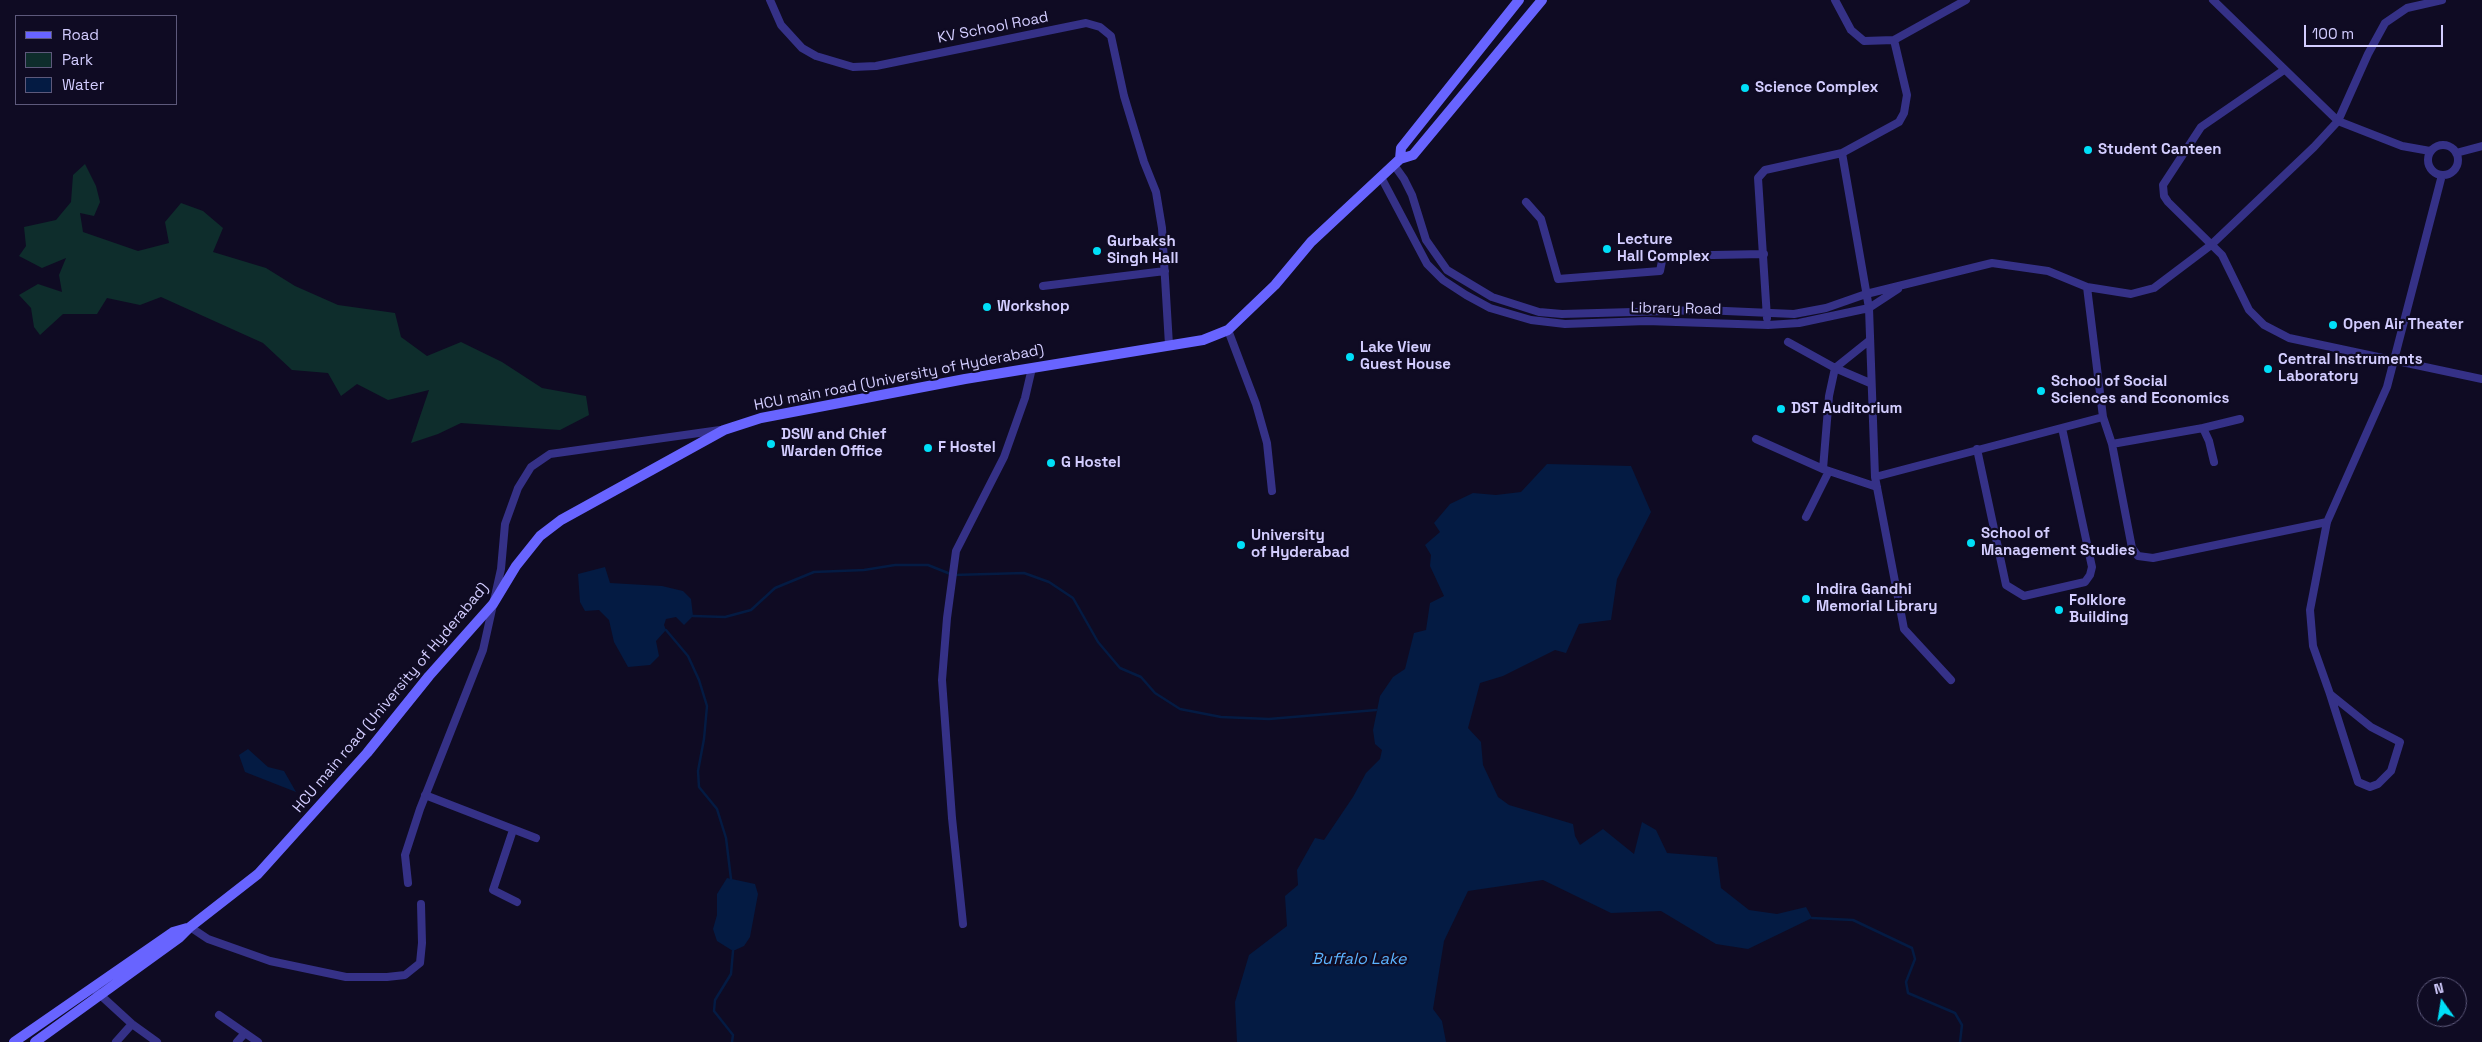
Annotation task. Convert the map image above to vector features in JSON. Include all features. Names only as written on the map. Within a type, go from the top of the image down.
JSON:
[{"type":"street","name":"KV School Road","points":[[770,0],[780,25],[802,48],[838,63],[864,68],[1086,24],[1100,26],[1111,36],[1127,105],[1144,162],[1156,192],[1162,228],[1169,345]]},
{"type":"street","points":[[1519,0],[1401,148],[1397,162],[1426,240],[1447,270],[1462,281],[1492,297],[1524,308],[1562,314],[1663,310],[1767,314],[1810,312],[1866,294],[1992,263],[2048,271],[2087,287],[2131,294],[2154,288],[2211,245],[2266,195],[2338,121],[2368,54],[2385,23],[2407,8],[2442,0]]},
{"type":"street","points":[[1397,162],[1415,152],[1542,0]]},
{"type":"street","points":[[1835,0],[1851,30],[1864,41],[1894,40],[1966,0]]},
{"type":"street","points":[[2213,0],[2338,121],[2402,146],[2430,151]]},
{"type":"street","points":[[1768,325],[1758,178],[1765,170],[1842,153],[1899,122],[1904,113],[1908,95],[1894,40]]},
{"type":"street","points":[[2284,70],[2204,123],[2163,185],[2164,196],[2222,255],[2249,310],[2264,325],[2289,338],[2482,379]]},
{"type":"street","points":[[2444,144],[2451,147],[2456,153],[2458,160],[2455,168],[2449,173],[2442,175],[2434,172],[2429,166],[2427,159],[2430,151],[2436,146],[2444,144]]},
{"type":"street","points":[[2456,153],[2482,146]]},
{"type":"street","points":[[1842,153],[1869,308],[1870,382],[1875,477],[1904,629],[1951,680]]},
{"type":"street","name":"HCU main road (University of Hyderabad)","points":[[39,1041],[96,991],[179,938],[190,926],[258,874],[297,834],[493,604],[516,566],[540,536],[561,520],[724,430],[761,418],[1032,368],[1203,340],[1228,330],[1275,285],[1311,242],[1397,162]]},
{"type":"street","points":[[2330,694],[2371,727],[2400,742],[2391,771],[2378,784],[2370,787],[2358,782],[2313,646],[2310,610],[2327,522],[2387,387],[2392,359],[2442,175]]},
{"type":"street","name":"Library Road","points":[[1381,177],[1427,264],[1443,280],[1490,308],[1531,320],[1566,324],[1646,321],[1768,325],[1799,323],[1869,308]]},
{"type":"street","points":[[1526,202],[1541,219],[1558,279],[1660,271],[1663,256],[1764,254]]},
{"type":"street","points":[[1043,286],[1165,271]]},
{"type":"street","points":[[1869,308],[1904,286]]},
{"type":"street","points":[[2087,287],[2103,416],[2112,444],[2132,548],[2138,556],[2153,558],[2327,522]]},
{"type":"street","points":[[1228,330],[1256,404],[1267,443],[1272,491]]},
{"type":"street","points":[[1806,516],[1826,470],[1829,396],[1835,368],[1870,340]]},
{"type":"street","points":[[1788,342],[1835,368],[1870,382]]},
{"type":"street","points":[[964,924],[952,818],[942,680],[947,618],[956,551],[1004,457],[1025,398],[1032,368]]},
{"type":"street","points":[[1875,477],[2103,416]]},
{"type":"street","points":[[2112,444],[2203,428],[2240,419]]},
{"type":"street","points":[[2209,441],[2216,425]]},
{"type":"street","points":[[1977,449],[2006,585],[2024,596],[2085,582],[2090,575],[2092,567],[2062,428]]},
{"type":"street","points":[[2203,428],[2209,441],[2214,462]]},
{"type":"street","points":[[408,884],[404,855],[425,795],[483,650],[501,569],[505,524],[518,488],[531,467],[550,454],[724,430]]},
{"type":"street","points":[[1756,439],[1826,470],[1877,488]]},
{"type":"street","points":[[425,795],[536,838]]},
{"type":"street","points":[[513,830],[493,890],[517,902]]},
{"type":"street","points":[[190,926],[208,939],[270,961],[346,977],[386,977],[405,975],[420,963],[422,942],[421,904]]},
{"type":"street","points":[[14,1042],[96,991],[132,1024],[157,1042]]},
{"type":"street","points":[[218,1015],[258,1042]]},
{"type":"street","points":[[116,1042],[132,1024]]},
{"type":"street","points":[[237,1042],[245,1033]]},
{"type":"green space","points":[[85,164],[96,186],[100,202],[94,216],[80,213],[83,232],[138,251],[169,243],[165,222],[181,203],[203,211],[223,228],[213,252],[266,268],[295,286],[338,305],[395,313],[401,337],[427,356],[461,342],[502,362],[542,388],[586,396],[589,415],[560,430],[461,423],[438,434],[411,443],[429,390],[388,400],[357,384],[341,396],[328,373],[292,370],[263,343],[161,297],[140,305],[107,298],[97,314],[63,314],[40,335],[34,327],[31,308],[19,295],[38,284],[62,292],[59,275],[66,258],[42,268],[19,256],[26,246],[24,227],[56,220],[71,202],[73,175]]},
{"type":"water","name":"Buffalo Lake","points":[[1547,464],[1631,466],[1651,512],[1617,579],[1611,620],[1579,624],[1566,653],[1555,650],[1503,676],[1480,683],[1468,728],[1481,742],[1483,765],[1498,797],[1509,805],[1573,824],[1575,836],[1580,845],[1603,829],[1634,854],[1642,822],[1656,830],[1667,853],[1717,857],[1721,888],[1749,910],[1777,914],[1806,907],[1812,918],[1748,949],[1716,944],[1661,911],[1611,913],[1543,880],[1468,891],[1444,941],[1433,1009],[1442,1021],[1446,1042],[1237,1042],[1235,1002],[1249,955],[1287,926],[1285,896],[1298,885],[1297,870],[1315,838],[1324,840],[1353,797],[1366,773],[1380,759],[1382,750],[1375,744],[1373,730],[1380,696],[1393,677],[1405,669],[1414,633],[1426,630],[1430,603],[1444,596],[1430,566],[1431,555],[1425,545],[1440,532],[1434,523],[1450,504],[1473,493],[1496,495],[1521,492]]},
{"type":"water","points":[[605,567],[610,583],[662,586],[683,591],[691,599],[693,616],[684,625],[676,617],[666,619],[664,625],[666,630],[656,641],[659,656],[650,665],[628,667],[614,642],[609,620],[599,610],[585,611],[580,602],[578,574]]},
{"type":"water","points":[[248,749],[268,767],[284,771],[296,792],[245,772],[239,755]]},
{"type":"water","points":[[727,878],[755,884],[758,894],[750,937],[744,946],[733,951],[717,941],[713,929],[717,915],[717,894]]},
{"type":"waterway","points":[[693,616],[725,617],[751,610],[775,588],[814,572],[864,570],[895,565],[928,565],[953,575],[1024,573],[1049,582],[1073,598],[1098,642],[1120,668],[1141,677],[1155,693],[1180,709],[1221,717],[1269,719],[1376,710]]},
{"type":"waterway","points":[[666,630],[688,656],[699,680],[707,706],[704,739],[698,771],[699,787],[717,809],[726,838],[731,879]]},
{"type":"waterway","points":[[1812,918],[1853,920],[1912,948],[1915,959],[1906,982],[1908,993],[1955,1013],[1962,1025],[1960,1042]]},
{"type":"waterway","points":[[732,1042],[733,1035],[714,1011],[715,1000],[731,974],[733,951]]},
{"type":"place","name":"Science Complex","points":[[1745,88]]},
{"type":"place","name":"Student Canteen","points":[[2088,150]]},
{"type":"place","name":"Lecture Hall Complex","points":[[1607,249]]},
{"type":"place","name":"Gurbaksh Singh Hall","points":[[1097,251]]},
{"type":"place","name":"Workshop","points":[[987,307]]},
{"type":"place","name":"Open Air Theater","points":[[2333,325]]},
{"type":"place","name":"Lake View Guest House","points":[[1350,357]]},
{"type":"place","name":"Central Instruments Laboratory","points":[[2268,369]]},
{"type":"place","name":"School of Social Sciences and Economics","points":[[2041,391]]},
{"type":"place","name":"DST Auditorium","points":[[1781,409]]},
{"type":"place","name":"DSW and Chief Warden Office","points":[[771,444]]},
{"type":"place","name":"F Hostel","points":[[928,448]]},
{"type":"place","name":"G Hostel","points":[[1051,463]]},
{"type":"place","name":"School of Management Studies","points":[[1971,543]]},
{"type":"place","name":"University of Hyderabad","points":[[1241,545]]},
{"type":"place","name":"Indira Gandhi Memorial Library","points":[[1806,599]]},
{"type":"place","name":"Folklore Building","points":[[2059,610]]}]
